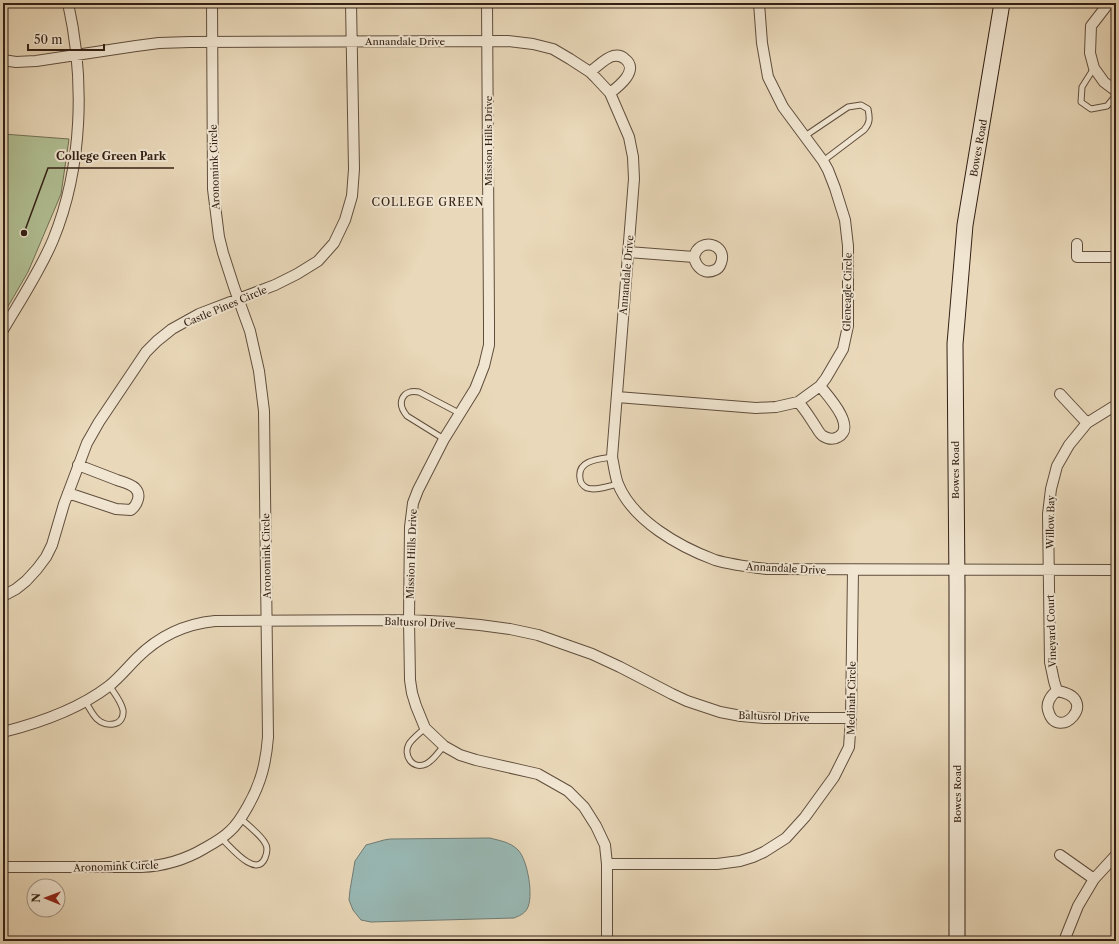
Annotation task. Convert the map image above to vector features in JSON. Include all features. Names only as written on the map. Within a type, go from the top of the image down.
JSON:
[{"type":"main road","name":"Bowes Road","points":[[957,941],[954,344],[965,225],[1002,3]]},
{"type":"street","points":[[3,330],[39,269],[53,240],[62,216],[73,171],[79,105],[73,24],[68,3]]},
{"type":"street","name":"Aronomink Circle","points":[[3,867],[131,867],[153,866],[183,859],[222,839],[241,819],[259,784],[264,768],[268,737],[265,447],[263,398],[260,371],[250,331],[222,248],[216,215],[214,195],[212,3]]},
{"type":"street","name":"Castle Pines Circle","points":[[3,596],[16,589],[26,581],[46,557],[52,545],[68,493],[87,443],[99,422],[146,352],[172,328],[198,314],[275,285],[297,274],[318,261],[334,242],[345,220],[352,196],[354,169],[351,3]]},
{"type":"street","name":"Mission Hills Drive","points":[[487,3],[488,345],[484,366],[475,388],[444,439],[413,503],[410,527],[410,680],[416,706],[425,728],[444,746],[460,755],[476,760],[538,774],[568,791],[584,807],[596,826],[605,845],[607,864],[607,941]]},
{"type":"street","name":"Gleneagle Circle","points":[[617,397],[756,408],[776,407],[798,402],[820,386],[844,349],[848,326],[848,246],[844,220],[835,188],[824,161],[783,107],[768,77],[762,43],[759,3]]},
{"type":"street","points":[[1108,4],[1091,26],[1090,53],[1094,68],[1104,82],[1116,91]]},
{"type":"street","name":"Annandale Drive","points":[[3,60],[16,62],[36,61],[159,43],[487,41],[520,42],[553,49],[590,72],[610,93],[629,137],[633,157],[634,179],[612,457],[618,484],[631,505],[654,528],[686,548],[716,560],[746,567],[767,569],[1116,570]]},
{"type":"street","points":[[590,72],[611,57],[620,56],[627,60],[629,63],[629,74],[625,80],[610,93]]},
{"type":"street","points":[[1077,244],[1077,257],[1116,257]]},
{"type":"street","points":[[628,252],[694,257]]},
{"type":"street","points":[[798,402],[822,435],[829,439],[840,436],[844,429],[844,420],[820,386]]},
{"type":"street","points":[[1060,394],[1087,423]]},
{"type":"street","name":"Willow Bay","points":[[1050,570],[1048,514],[1051,488],[1057,466],[1069,445],[1087,423],[1116,405]]},
{"type":"street","points":[[68,493],[116,509],[131,510],[135,507],[138,498],[138,493],[135,488],[78,465]]},
{"type":"street","name":"Medinah Circle","points":[[607,864],[717,864],[740,861],[764,852],[786,838],[805,817],[834,777],[849,747],[851,718],[853,570]]},
{"type":"street","name":"Vineyard Court","points":[[1050,570],[1050,662],[1057,691]]},
{"type":"street","name":"Baltusrol Drive","points":[[3,732],[40,721],[85,701],[109,685],[138,656],[168,634],[201,622],[215,621],[409,620],[480,624],[538,635],[592,654],[672,694],[720,712],[764,718],[851,718]]},
{"type":"street","points":[[1060,855],[1094,879]]},
{"type":"street","points":[[1064,941],[1078,906],[1094,879],[1116,855]]},
{"type":"lane","points":[[1094,68],[1082,86],[1081,102],[1091,109],[1107,106],[1116,95]]},
{"type":"lane","points":[[805,136],[848,107],[861,105],[868,109],[870,116],[869,124],[864,130],[824,161]]},
{"type":"lane","points":[[444,439],[407,416],[402,410],[403,397],[407,392],[420,392],[459,413]]},
{"type":"lane","points":[[612,457],[584,464],[580,471],[580,481],[587,488],[618,484]]},
{"type":"lane","points":[[85,701],[97,719],[103,724],[116,724],[121,719],[123,714],[122,708],[120,702],[109,685]]},
{"type":"lane","points":[[425,728],[409,744],[407,750],[410,761],[416,764],[426,764],[444,746]]},
{"type":"lane","points":[[222,839],[249,864],[259,864],[263,861],[267,852],[265,842],[241,819]]},
{"type":"green space","points":[[3,134],[69,139],[61,194],[28,272],[3,315]]},
{"type":"water","points":[[490,838],[505,842],[515,847],[522,855],[525,862],[529,879],[530,897],[527,909],[520,916],[514,918],[371,922],[361,920],[353,910],[349,900],[355,861],[366,845],[390,839]]},
{"type":"place","name":"College Green Park","points":[[24,233]]},
{"type":"district","name":"COLLEGE GREEN","points":[[428,202]]}]
